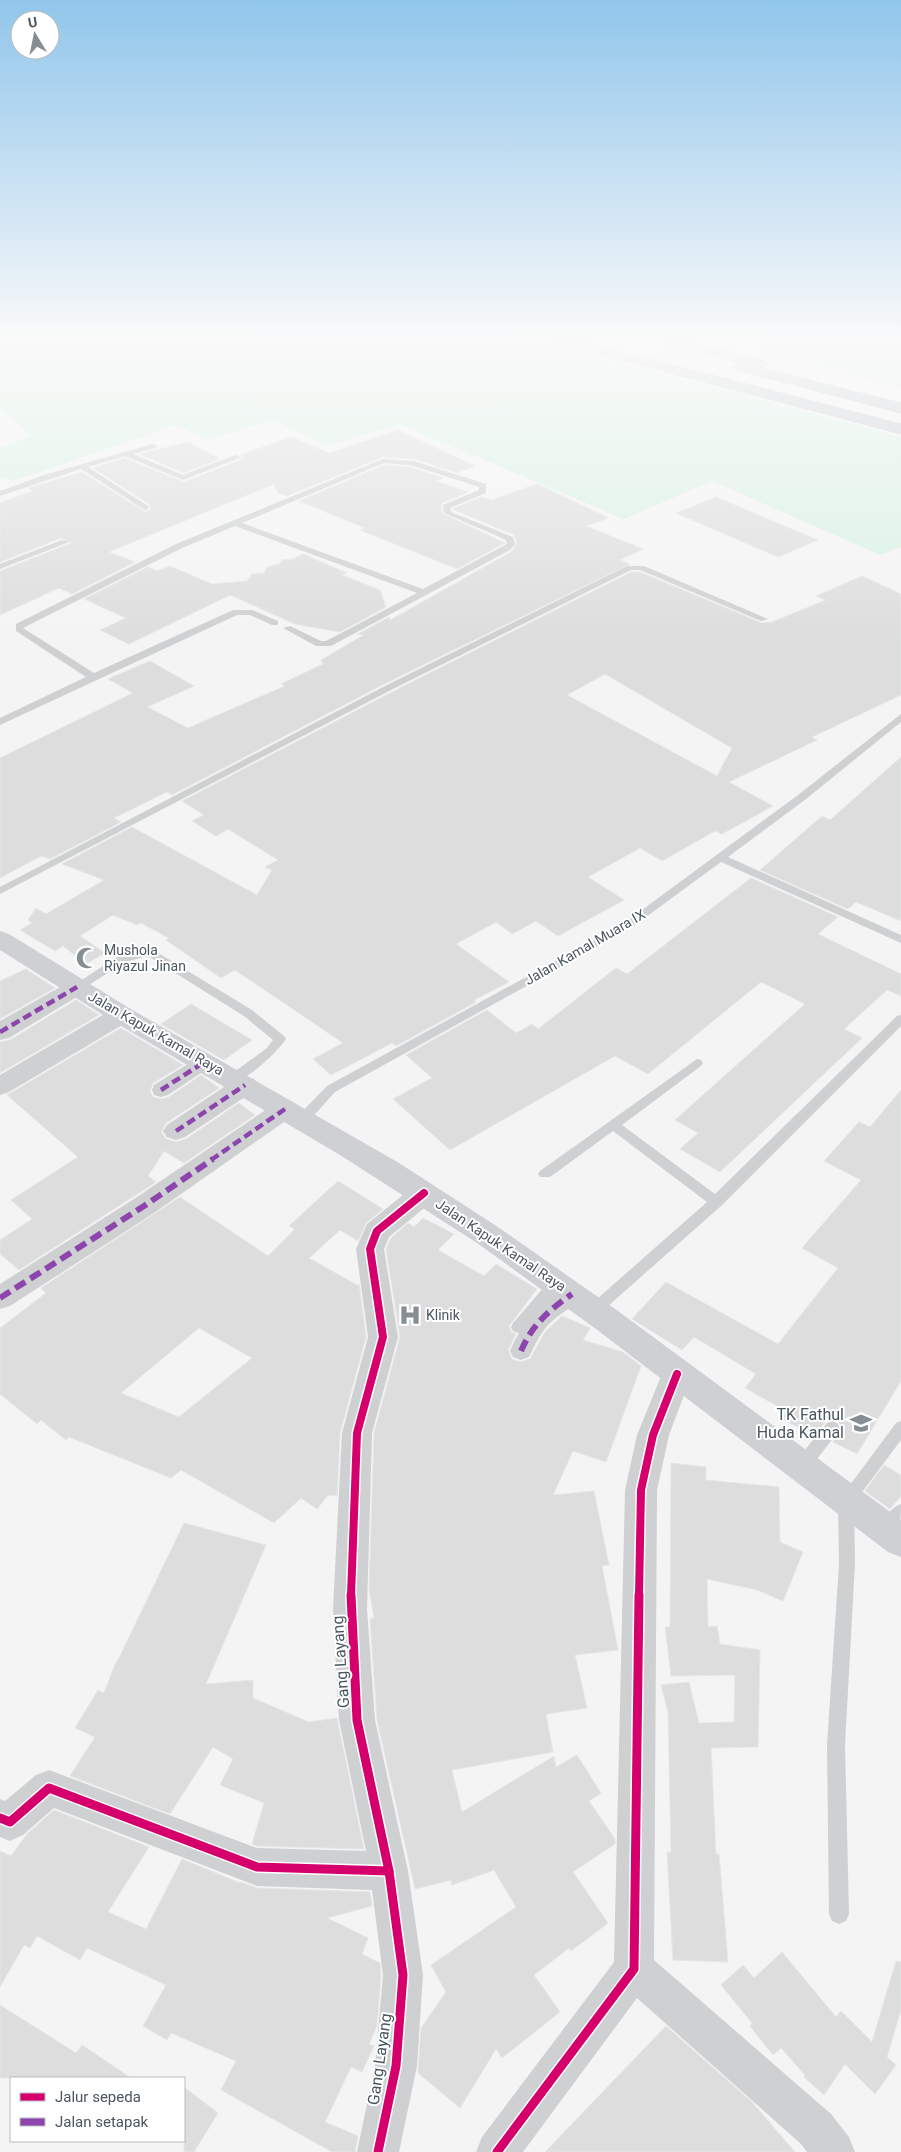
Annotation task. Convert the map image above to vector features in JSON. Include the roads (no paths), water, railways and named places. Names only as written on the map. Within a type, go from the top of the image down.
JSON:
[{"type":"main road","name":"Jalan Kapuk Kamal Raya","points":[[3,944],[121,1014],[206,1061],[424,1193],[574,1296],[846,1501],[896,1527]]},
{"type":"street","points":[[0,1032],[76,987]]},
{"type":"street","points":[[0,1086],[121,1014]]},
{"type":"street","points":[[161,1090],[206,1061]]},
{"type":"street","points":[[176,1131],[239,1081]]},
{"type":"street","points":[[0,1298],[144,1206],[294,1114]]},
{"type":"street","name":"Gang Layang","points":[[378,2152],[396,2066],[403,1975],[389,1871],[357,1720],[350,1609],[357,1433],[383,1337],[370,1249],[377,1231],[424,1193]]},
{"type":"street","points":[[521,1351],[537,1321],[546,1311],[574,1296]]},
{"type":"street","points":[[497,2152],[634,1969],[641,1490],[652,1435],[677,1374]]},
{"type":"street","points":[[0,1818],[10,1822],[50,1788],[258,1867],[389,1871]]},
{"type":"street","points":[[634,1969],[816,2129],[834,2152]]},
{"type":"lane","points":[[0,494],[47,477],[128,455],[153,446]]},
{"type":"lane","points":[[128,455],[183,478],[238,457]]},
{"type":"lane","points":[[93,677],[19,629],[19,626],[180,546],[383,461],[411,463],[483,486],[483,491],[446,508],[448,513],[510,539],[511,544],[425,593],[328,644],[319,644],[287,628]]},
{"type":"lane","points":[[82,467],[145,508]]},
{"type":"lane","points":[[235,523],[425,593]]},
{"type":"lane","points":[[0,567],[65,542]]},
{"type":"lane","points":[[0,891],[388,688],[630,568],[641,568],[764,619]]},
{"type":"lane","points":[[0,722],[236,612],[252,613],[275,623]]},
{"type":"lane","name":"Jalan Kamal Muara IX","points":[[294,1114],[331,1089],[627,926],[802,797],[901,717]]},
{"type":"lane","points":[[720,857],[901,939]]},
{"type":"lane","points":[[76,987],[138,952],[150,952],[248,1013],[280,1039],[271,1051],[239,1081]]},
{"type":"lane","points":[[518,1327],[574,1296],[716,1202],[901,1019]]},
{"type":"lane","points":[[545,1174],[697,1063]]},
{"type":"lane","points":[[612,1124],[716,1202]]},
{"type":"lane","points":[[801,1467],[832,1428]]},
{"type":"lane","points":[[839,1914],[836,1745],[847,1564],[846,1501],[901,1428]]},
{"type":"place","name":"Mushola Riyazul Jinan","points":[[87,958]]},
{"type":"place","name":"Klinik","points":[[410,1315]]},
{"type":"place","name":"TK Fathul Huda Kamal","points":[[861,1423]]}]
